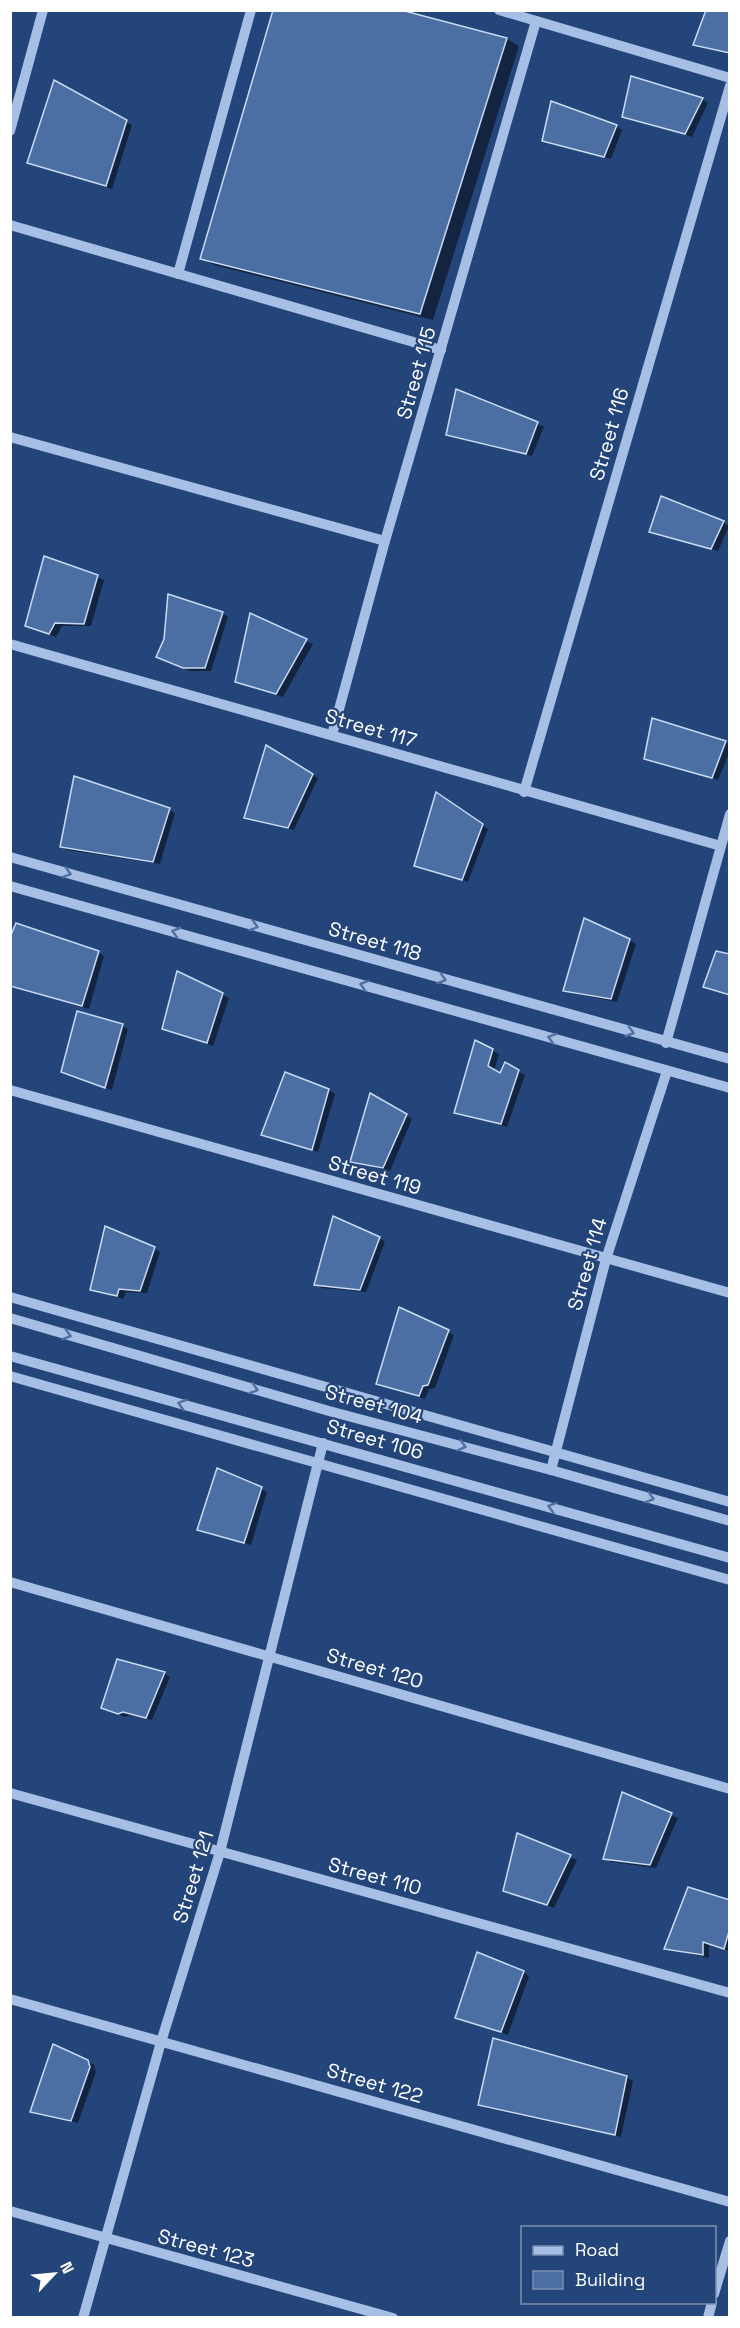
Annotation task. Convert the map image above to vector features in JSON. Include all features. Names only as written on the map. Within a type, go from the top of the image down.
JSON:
[{"type":"street","points":[[10,131],[43,10]]},
{"type":"street","points":[[178,274],[251,10]]},
{"type":"street","points":[[498,10],[729,78]]},
{"type":"street","name":"Street 115","points":[[332,735],[385,541],[536,21]]},
{"type":"street","name":"Street 116","points":[[524,792],[729,86]]},
{"type":"street","points":[[10,225],[441,350]]},
{"type":"street","points":[[10,437],[385,541]]},
{"type":"street","name":"Street 117","points":[[10,644],[524,792],[721,846]]},
{"type":"street","points":[[666,1043],[729,814]]},
{"type":"street","name":"Street 118","points":[[10,857],[729,1059]]},
{"type":"street","points":[[10,886],[729,1088]]},
{"type":"street","name":"Street 114","points":[[551,1470],[606,1259],[667,1071]]},
{"type":"street","name":"Street 119","points":[[10,1090],[729,1293]]},
{"type":"street","points":[[10,1297],[729,1502]]},
{"type":"street","name":"Street 104","points":[[10,1318],[329,1411],[551,1470],[729,1521]]},
{"type":"street","points":[[132,1354],[139,1334]]},
{"type":"street","name":"Street 106","points":[[10,1356],[729,1558]]},
{"type":"street","points":[[10,1377],[729,1580]]},
{"type":"street","name":"Street 121","points":[[83,2318],[103,2238],[220,1852],[323,1443]]},
{"type":"street","points":[[569,1534],[574,1513]]},
{"type":"street","name":"Street 120","points":[[10,1582],[729,1790]]},
{"type":"street","name":"Street 110","points":[[10,1792],[729,1993]]},
{"type":"street","name":"Street 122","points":[[10,1999],[729,2202]]},
{"type":"street","name":"Street 123","points":[[10,2211],[393,2318]]},
{"type":"street","points":[[716,2287],[729,2241]]},
{"type":"building","points":[[273,10],[401,10],[507,38],[420,314],[200,259]]},
{"type":"building","points":[[706,10],[730,10],[730,53],[693,45]]},
{"type":"building","points":[[631,76],[703,98],[685,134],[622,117]]},
{"type":"building","points":[[54,80],[127,120],[106,186],[27,163]]},
{"type":"building","points":[[551,101],[617,125],[604,157],[542,141]]},
{"type":"building","points":[[456,389],[538,422],[526,454],[446,435]]},
{"type":"building","points":[[661,496],[724,521],[711,549],[649,532]]},
{"type":"building","points":[[44,556],[98,575],[84,624],[55,623],[49,634],[25,626]]},
{"type":"building","points":[[168,594],[223,612],[205,668],[183,668],[156,657],[164,639]]},
{"type":"building","points":[[250,613],[307,639],[276,694],[235,682]]},
{"type":"building","points":[[652,718],[726,741],[712,778],[644,759]]},
{"type":"building","points":[[266,745],[313,774],[288,828],[244,818]]},
{"type":"building","points":[[74,776],[170,808],[153,862],[60,847]]},
{"type":"building","points":[[436,792],[483,824],[462,880],[414,866]]},
{"type":"building","points":[[584,918],[630,939],[611,999],[563,991]]},
{"type":"building","points":[[16,923],[99,951],[82,1006],[10,986],[10,937]]},
{"type":"building","points":[[716,951],[730,954],[730,995],[703,987]]},
{"type":"building","points":[[177,971],[223,993],[207,1043],[162,1029]]},
{"type":"building","points":[[77,1011],[123,1024],[105,1088],[61,1072]]},
{"type":"building","points":[[475,1040],[493,1049],[488,1066],[500,1073],[505,1062],[519,1070],[501,1124],[454,1113]]},
{"type":"building","points":[[285,1072],[329,1089],[312,1150],[261,1135]]},
{"type":"building","points":[[370,1093],[407,1114],[383,1168],[350,1162]]},
{"type":"building","points":[[333,1216],[380,1237],[360,1290],[314,1285]]},
{"type":"building","points":[[105,1226],[155,1247],[140,1291],[119,1289],[117,1296],[90,1290]]},
{"type":"building","points":[[399,1307],[449,1330],[428,1385],[423,1386],[419,1396],[376,1384]]},
{"type":"building","points":[[217,1468],[262,1487],[244,1543],[197,1530]]},
{"type":"building","points":[[117,1659],[165,1672],[146,1718],[123,1712],[118,1714],[101,1708]]},
{"type":"building","points":[[622,1792],[672,1813],[650,1865],[603,1859]]},
{"type":"building","points":[[517,1833],[571,1855],[547,1905],[503,1891]]},
{"type":"building","points":[[688,1887],[730,1900],[730,1928],[724,1949],[703,1942],[703,1955],[664,1949]]},
{"type":"building","points":[[477,1952],[524,1971],[501,2032],[455,2018]]},
{"type":"building","points":[[493,2038],[627,2076],[615,2135],[478,2105]]},
{"type":"building","points":[[53,2044],[88,2060],[90,2067],[71,2121],[30,2112]]}]
